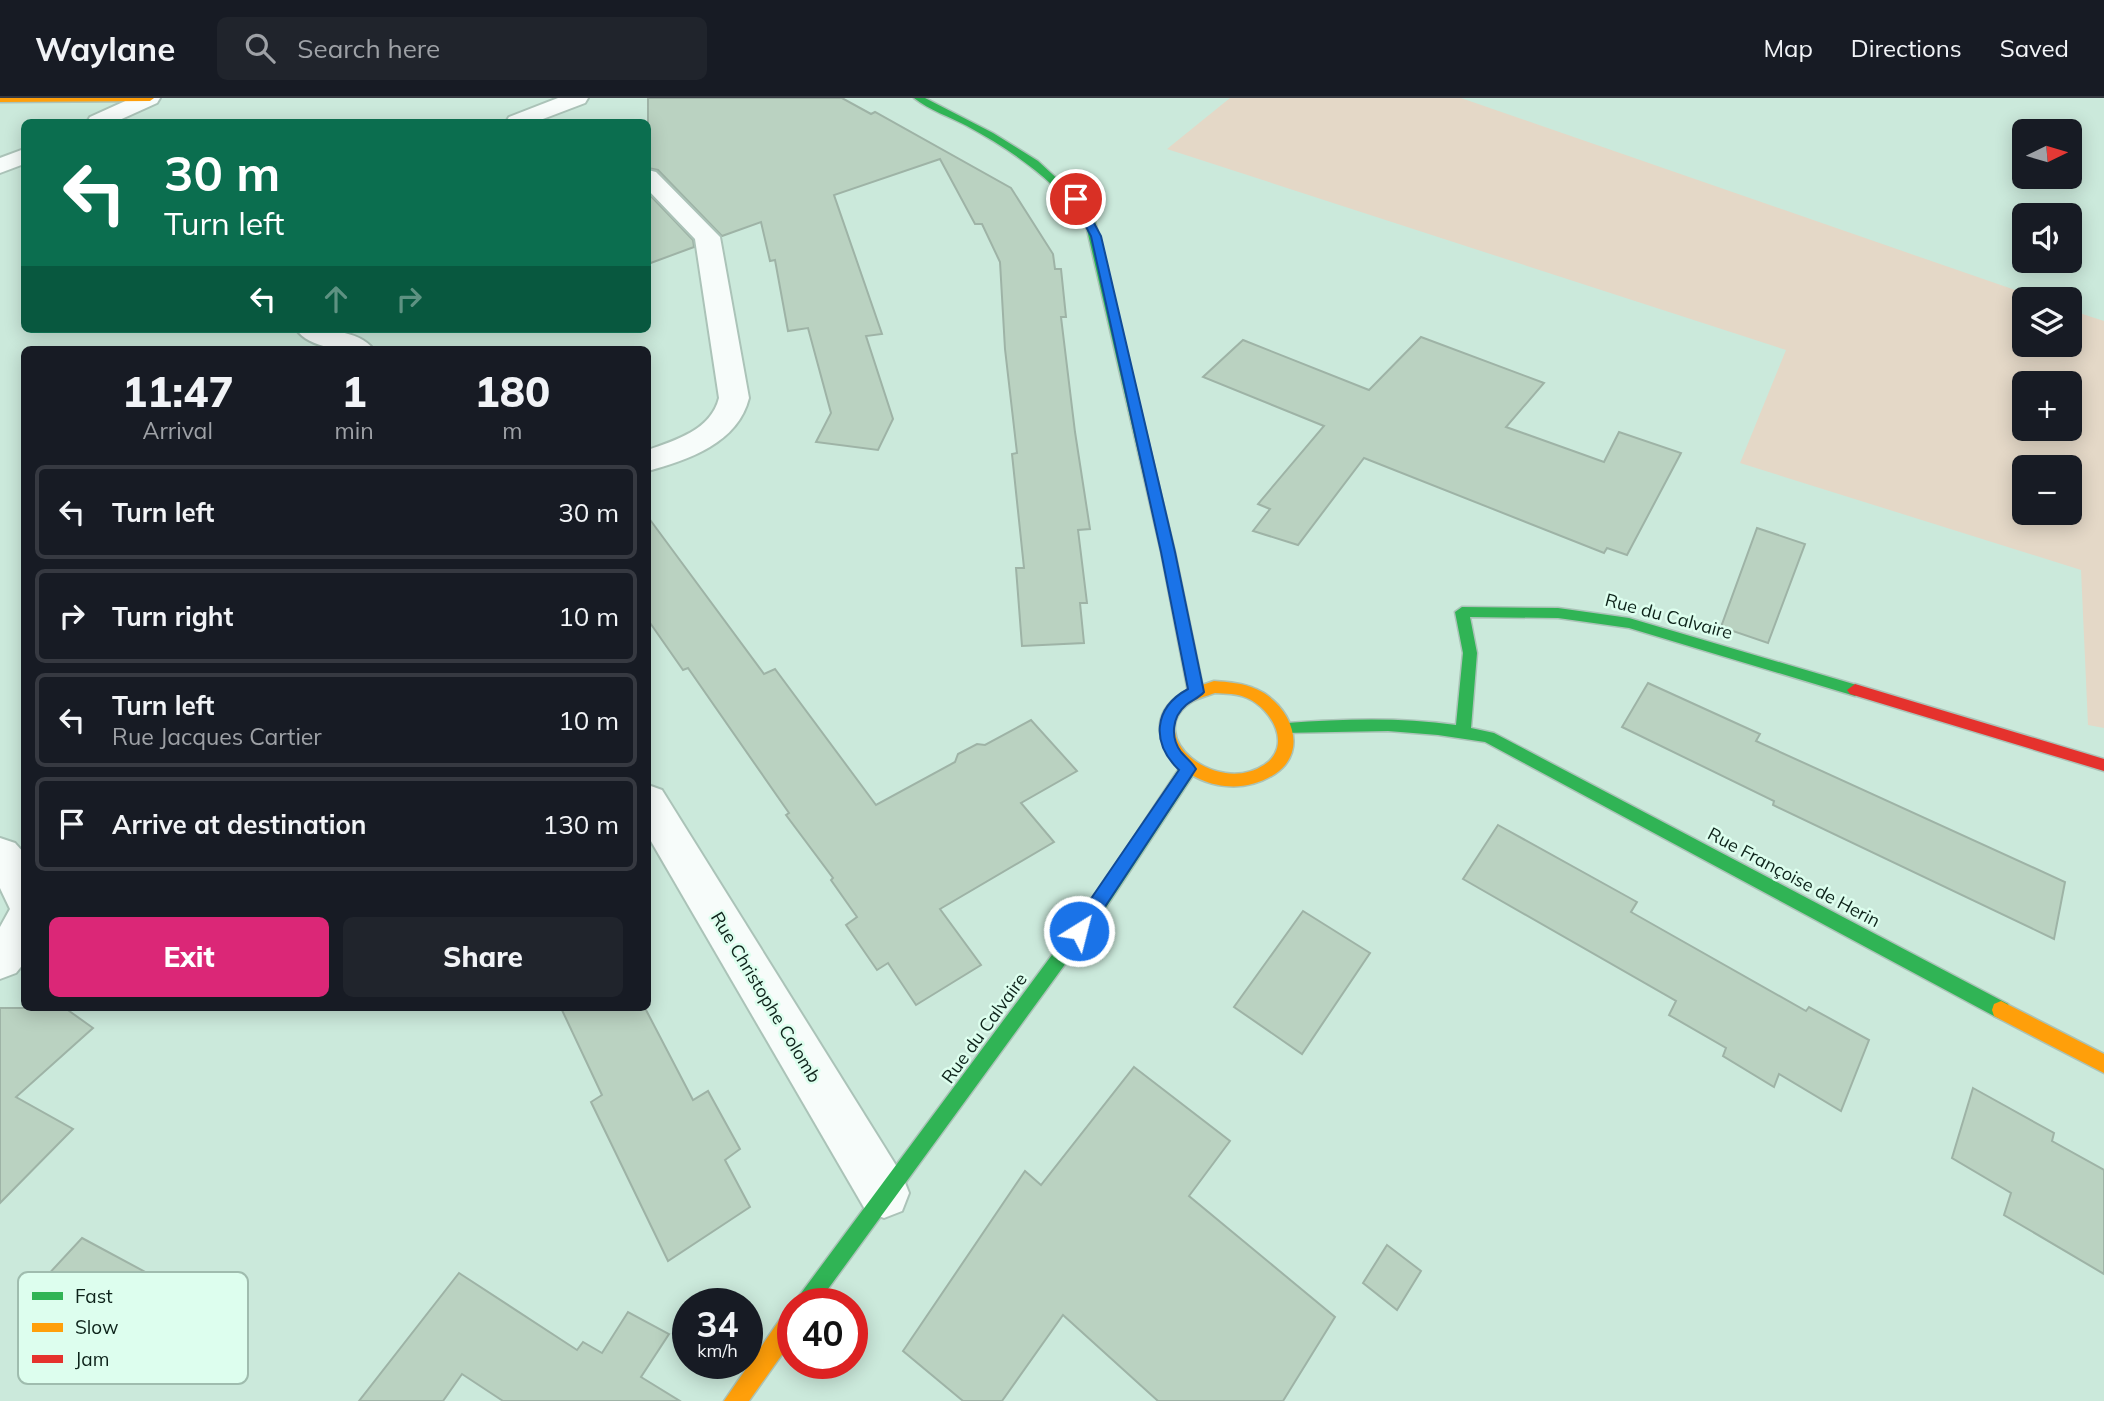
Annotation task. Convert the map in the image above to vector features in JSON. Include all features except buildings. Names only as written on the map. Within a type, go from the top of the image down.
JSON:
[{"type":"street","points":[[0,99],[150,98]]},
{"type":"street","points":[[104,119],[150,98]]},
{"type":"street","points":[[918,98],[1041,166],[1069,189],[1090,221],[1168,552],[1196,692]]},
{"type":"street","points":[[528,119],[577,105]]},
{"type":"street","points":[[0,166],[21,157]]},
{"type":"street","points":[[651,180],[707,237],[734,398],[729,414],[712,431],[688,445],[651,460]]},
{"type":"street","points":[[320,333],[350,346]]},
{"type":"street","name":"Rue du Calvaire","points":[[1463,730],[1470,653],[1462,612],[1561,612],[1592,615],[1653,629],[2104,765]]},
{"type":"street","points":[[1223,688],[1251,693],[1268,702],[1287,729],[1284,757],[1274,769],[1259,778],[1223,782],[1188,769],[1175,756],[1168,741],[1166,726],[1171,712],[1181,700],[1196,692],[1223,688]]},
{"type":"street","points":[[1287,729],[1392,723],[1463,730]]},
{"type":"street","name":"Rue Françoise de Herin","points":[[1463,730],[1513,748],[2104,1064]]},
{"type":"street","name":"Rue du Calvaire","points":[[816,1288],[1101,901],[1188,769]]},
{"type":"street","name":"Rue Christophe Colomb","points":[[651,806],[884,1193]]},
{"type":"street","points":[[0,855],[14,870],[21,888]]},
{"type":"street","points":[[0,959],[12,946],[21,929]]},
{"type":"street","points":[[735,1401],[777,1342]]},
{"type":"shaded area","points":[[1230,98],[1461,98],[2012,289],[2012,357],[2082,357],[2082,314],[2104,321],[2104,728],[2088,725],[2081,570],[1740,463],[1786,350],[1167,149]]},
{"type":"traffic: fast","points":[[918,98],[990,135],[1034,163],[1055,180],[1090,221],[1168,552],[1196,692]]},
{"type":"traffic: fast","points":[[1463,730],[1470,653],[1462,612],[1558,613],[1629,623],[1855,690]]},
{"type":"traffic: fast","points":[[1287,729],[1388,725],[1488,737],[2001,1010]]},
{"type":"traffic: fast","points":[[816,1288],[1095,910],[1188,769]]},
{"type":"traffic: slow","points":[[0,99],[150,98]]},
{"type":"traffic: slow","points":[[1214,687],[1237,689],[1261,698],[1283,724],[1286,734],[1283,755],[1276,765],[1255,778],[1232,782],[1210,777],[1190,766],[1174,751],[1167,733],[1169,715],[1184,699],[1214,687]]},
{"type":"traffic: slow","points":[[2001,1010],[2104,1064]]},
{"type":"traffic: slow","points":[[735,1401],[777,1342]]},
{"type":"traffic: jam","points":[[1855,690],[2104,765]]},
{"type":"route","points":[[1076,199],[1096,236],[1168,552],[1196,692],[1181,700],[1171,712],[1166,726],[1168,741],[1175,756],[1188,769],[1114,883],[1079,931]]}]
